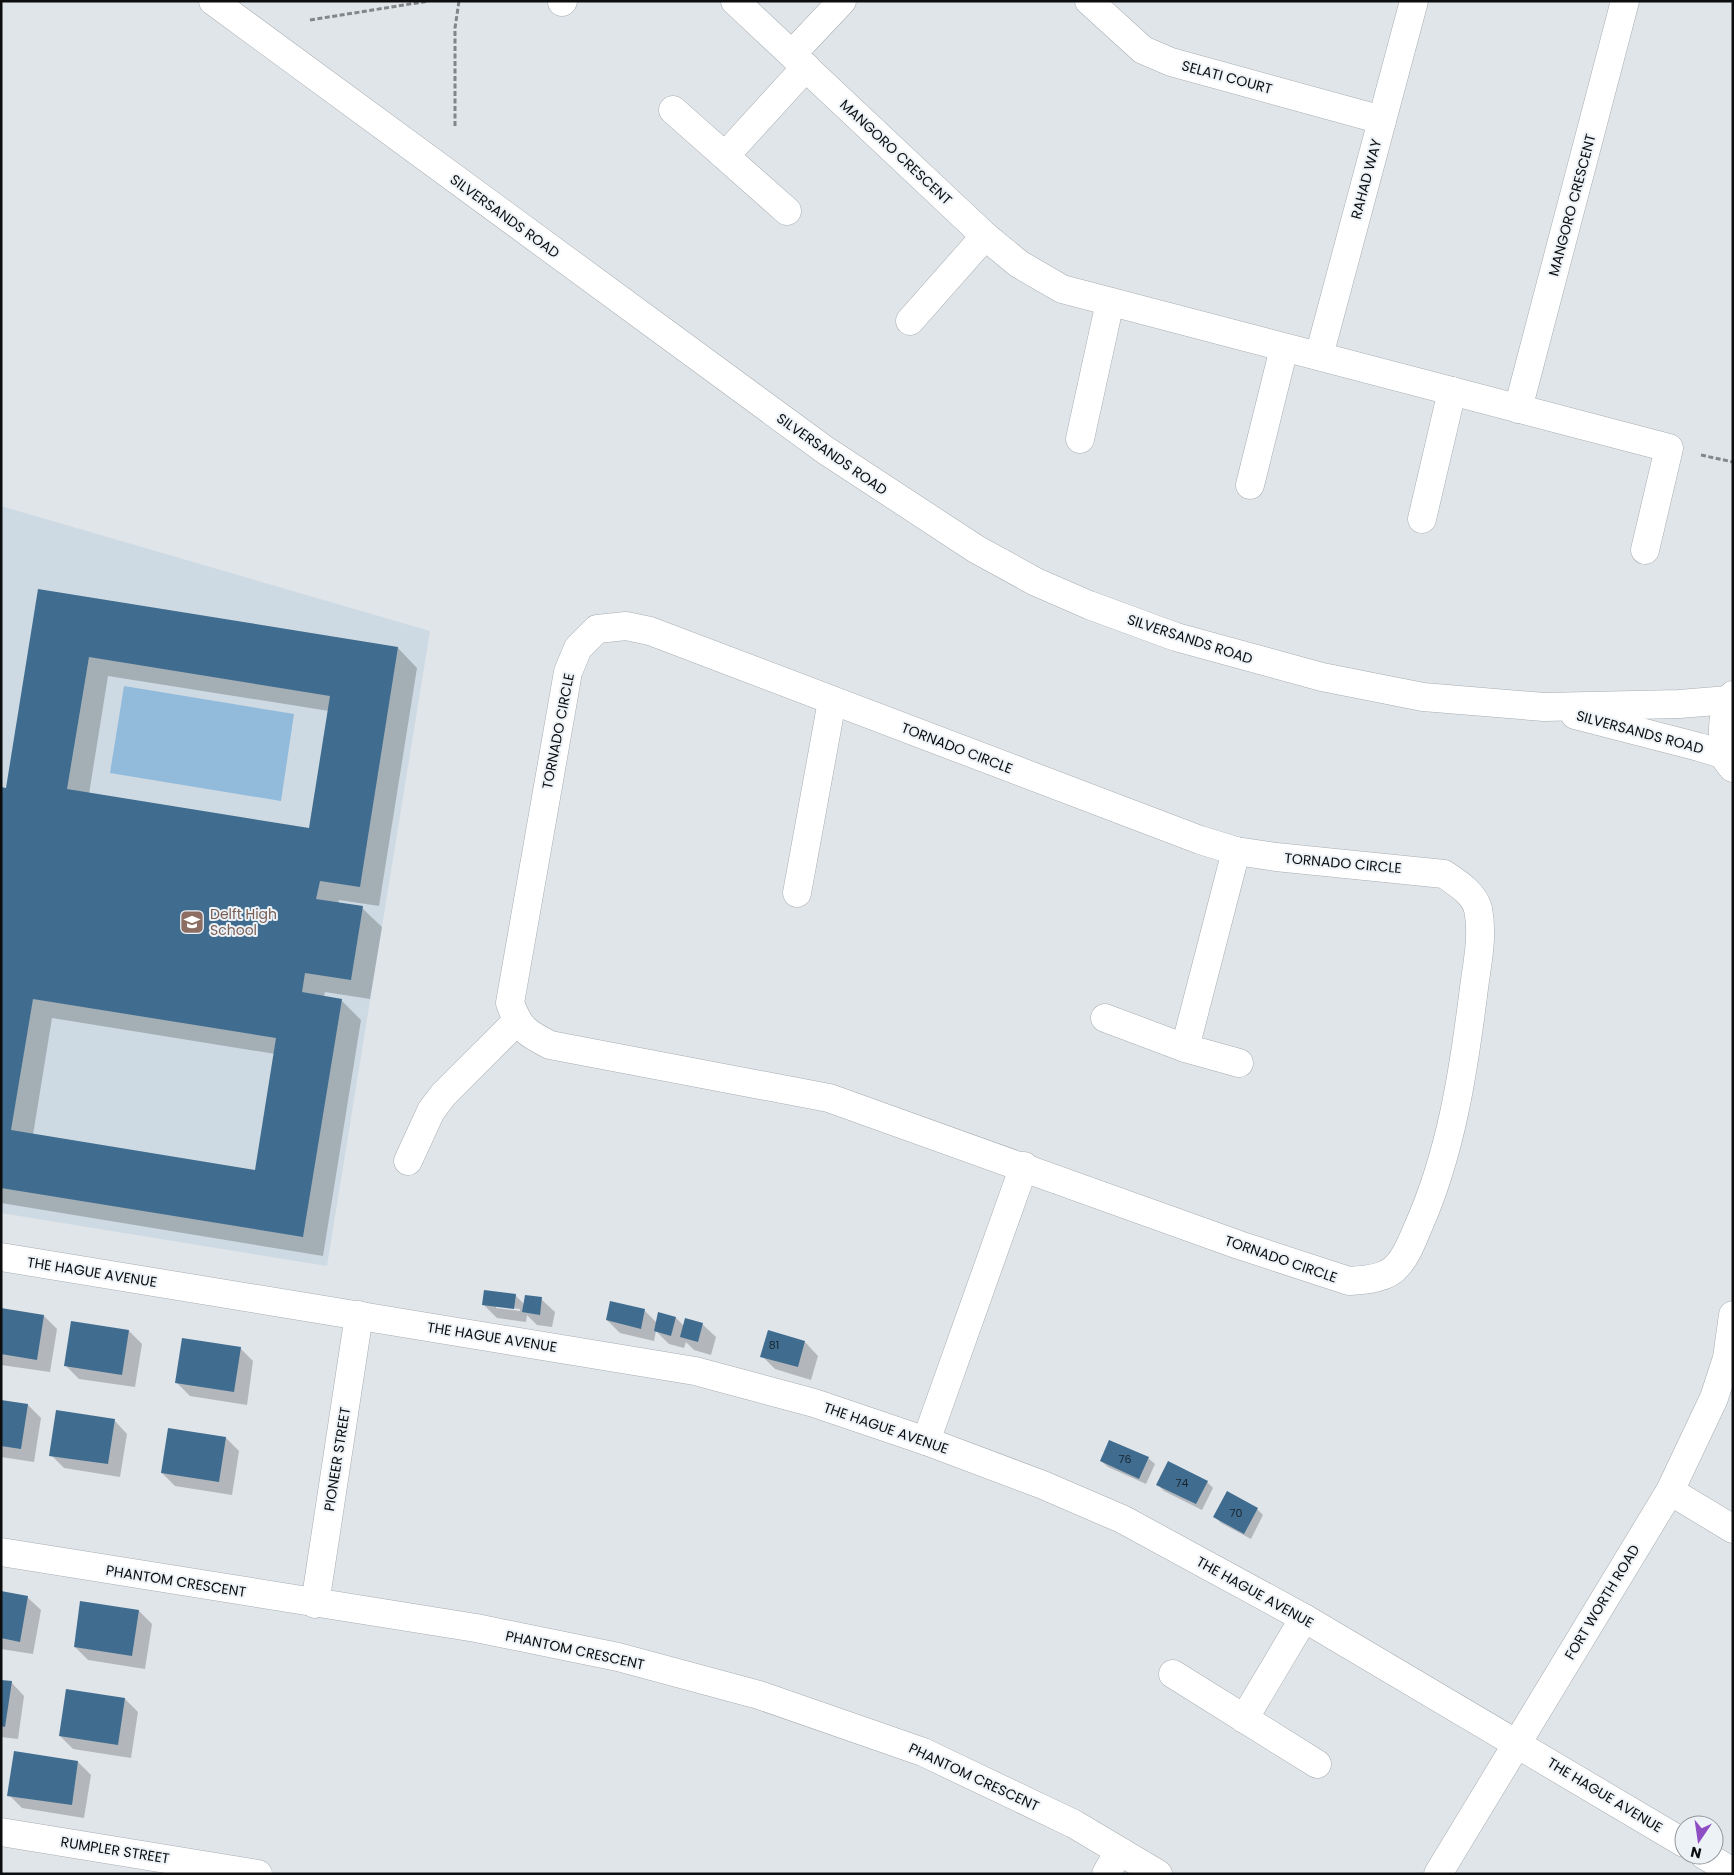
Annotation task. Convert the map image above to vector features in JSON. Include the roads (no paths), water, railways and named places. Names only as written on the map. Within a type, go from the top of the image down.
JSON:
[{"type":"street","name":"SILVERSANDS ROAD","points":[[213,1],[824,450],[976,549],[1036,582],[1150,628],[1271,665],[1423,696],[1544,707],[1679,704],[1731,697]]},
{"type":"street","name":"MANGORO CRESCENT","points":[[735,1],[985,236],[1019,264],[1062,289],[1669,448],[1645,550]]},
{"type":"street","points":[[725,156],[799,61],[842,1]]},
{"type":"street","name":"SELATI COURT","points":[[1089,1],[1143,50],[1171,62],[1382,120]]},
{"type":"street","name":"RAHAD WAY","points":[[1319,356],[1414,1]]},
{"type":"street","name":"MANGORO CRESCENT","points":[[1518,409],[1625,1]]},
{"type":"street","points":[[673,110],[786,211]]},
{"type":"street","points":[[910,321],[985,236]]},
{"type":"street","points":[[1080,439],[1110,302]]},
{"type":"street","points":[[1250,485],[1284,348]]},
{"type":"street","points":[[1422,519],[1452,391]]},
{"type":"street","name":"TORNADO CIRCLE","points":[[626,626],[650,631],[832,701],[1191,836],[1236,851],[1444,874],[1465,888],[1478,908],[1479,944],[1462,1079],[1448,1141],[1428,1204],[1398,1266],[1384,1275],[1366,1280],[1349,1281],[1239,1245],[1024,1166],[829,1098],[550,1045],[528,1034],[517,1021],[510,1003],[568,672],[578,648],[598,629],[626,626]]},
{"type":"street","points":[[1731,697],[1724,716],[1722,733],[1725,750],[1732,767]]},
{"type":"street","points":[[797,893],[832,701]]},
{"type":"street","name":"SILVERSANDS ROAD","points":[[1544,707],[1722,754],[1732,767]]},
{"type":"street","points":[[1185,1048],[1236,851]]},
{"type":"street","points":[[1105,1018],[1185,1048],[1239,1063]]},
{"type":"street","points":[[408,1160],[431,1111],[443,1094],[517,1021]]},
{"type":"street","points":[[926,1441],[1024,1166]]},
{"type":"street","name":"THE HAGUE AVENUE","points":[[1,1257],[694,1371],[814,1403],[926,1441],[1043,1485],[1122,1519],[1304,1618],[1518,1742],[1674,1837]]},
{"type":"street","name":"PIONEER STREET","points":[[315,1604],[359,1315]]},
{"type":"street","name":"FORT WORTH ROAD","points":[[1438,1874],[1670,1491],[1714,1398],[1727,1358],[1733,1315]]},
{"type":"street","points":[[1670,1491],[1733,1529]]},
{"type":"street","name":"PHANTOM CRESCENT","points":[[1,1552],[315,1604],[476,1628],[609,1655],[759,1695],[923,1752],[1074,1824],[1158,1874]]},
{"type":"street","points":[[1244,1720],[1304,1618]]},
{"type":"street","points":[[1173,1674],[1317,1764]]},
{"type":"street","name":"RUMPLER STREET","points":[[1,1832],[258,1874]]},
{"type":"street","points":[[1106,1874],[1119,1851]]},
{"type":"street","points":[[1721,1865],[1733,1872]]},
{"type":"place","name":"Delft High School","points":[[192,922]]}]
